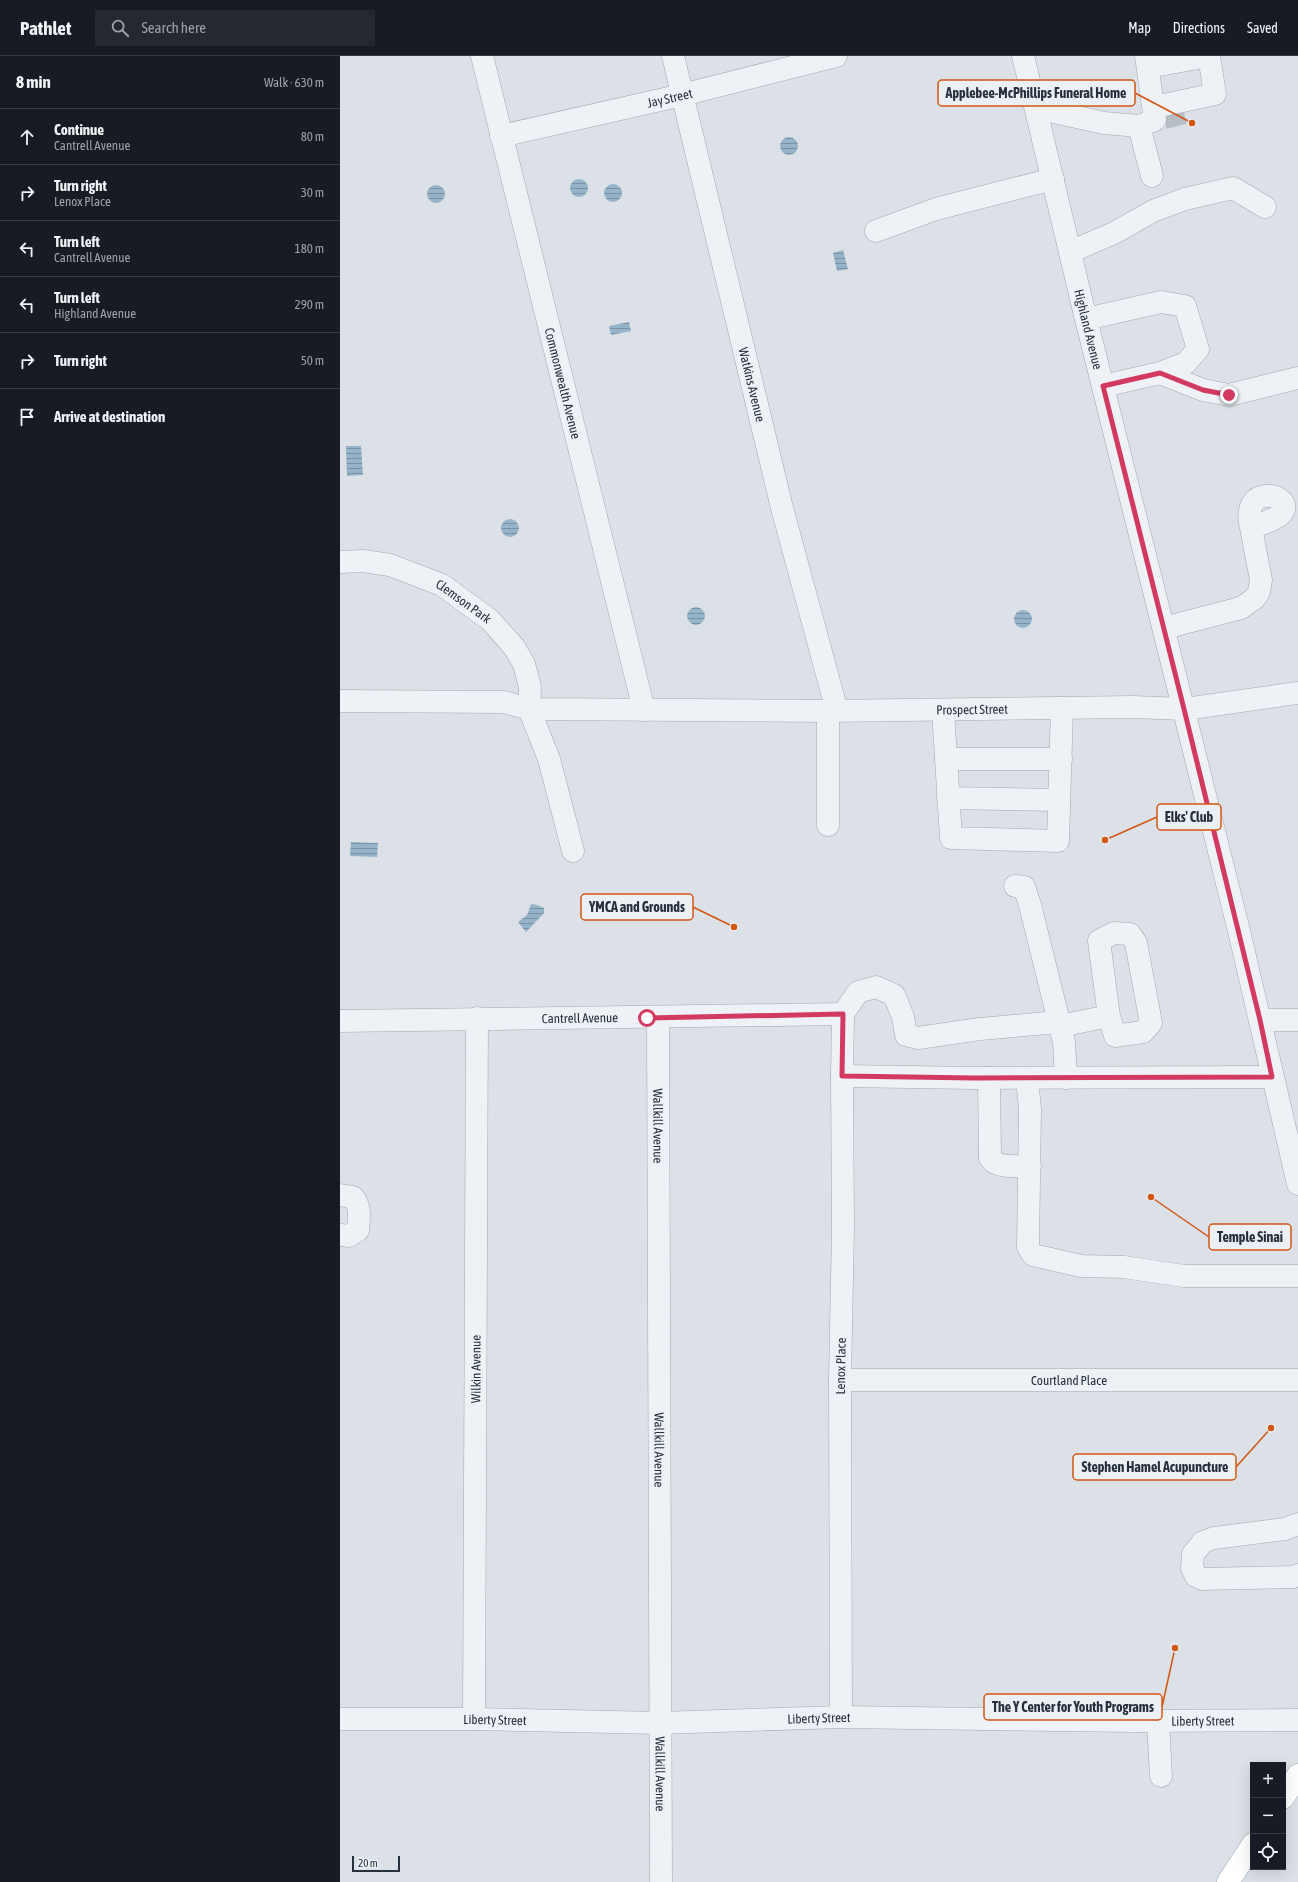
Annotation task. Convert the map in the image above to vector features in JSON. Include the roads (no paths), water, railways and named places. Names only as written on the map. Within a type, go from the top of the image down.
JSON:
[{"type":"main road","points":[[1286,1793],[1298,1775]]},
{"type":"main road","points":[[1228,1882],[1250,1849]]},
{"type":"street","name":"Commonwealth Avenue","points":[[482,56],[644,710]]},
{"type":"street","name":"Watkins Avenue","points":[[673,56],[782,508],[833,711],[828,825]]},
{"type":"street","name":"Jay Street","points":[[501,136],[682,95],[836,56]]},
{"type":"street","name":"Highland Avenue","points":[[1023,56],[1086,319],[1164,628],[1260,1020],[1298,1184]]},
{"type":"street","points":[[1036,108],[1104,123],[1166,114],[1215,94],[1209,56],[1147,61],[1166,114],[1152,176]]},
{"type":"street","points":[[876,231],[936,209],[1053,179]]},
{"type":"street","points":[[1070,252],[1114,233],[1153,211],[1185,199],[1233,188],[1265,207]]},
{"type":"street","points":[[1086,319],[1161,302],[1185,306],[1198,349],[1186,363],[1160,373],[1103,386]]},
{"type":"street","points":[[1160,373],[1203,390],[1229,395],[1298,378]]},
{"type":"street","points":[[1164,628],[1240,608],[1254,599],[1259,592],[1261,580],[1251,528]]},
{"type":"street","name":"Clemson Park","points":[[340,562],[363,561],[390,565],[442,585],[490,620],[514,647],[524,664],[530,687],[529,709]]},
{"type":"street","name":"Prospect Street","points":[[644,710],[833,711],[1133,707],[1184,709],[1298,693]]},
{"type":"street","points":[[340,700],[504,702],[529,709],[644,710]]},
{"type":"street","points":[[943,710],[951,838],[1058,841],[1062,708]]},
{"type":"street","points":[[529,709],[549,759],[573,851]]},
{"type":"street","points":[[946,759],[1061,759]]},
{"type":"street","points":[[948,798],[1059,800]]},
{"type":"street","points":[[1015,886],[1024,887],[1030,905],[1064,1042],[1066,1078]]},
{"type":"street","points":[[843,1014],[858,992],[876,987],[894,995],[903,1017],[906,1035],[918,1038],[980,1029],[1059,1024],[1109,1016]]},
{"type":"street","name":"Cantrell Avenue","points":[[340,1021],[477,1018],[658,1018],[843,1014]]},
{"type":"street","name":"Lenox Place","points":[[841,1717],[840,1380],[843,1229],[843,1014]]},
{"type":"street","name":"Wilkin Avenue","points":[[474,1719],[477,1018]]},
{"type":"street","name":"Wallkill Avenue","points":[[658,1018],[661,1882]]},
{"type":"street","points":[[1260,1020],[1298,1020]]},
{"type":"street","points":[[842,1076],[989,1078],[1272,1077]]},
{"type":"street","points":[[989,1078],[990,1158],[993,1162],[999,1165],[1030,1166]]},
{"type":"street","points":[[1027,1078],[1030,1109],[1028,1247],[1032,1255],[1081,1266],[1124,1267],[1184,1276],[1298,1276]]},
{"type":"street","points":[[340,1195],[353,1197],[357,1201],[359,1216],[358,1230],[349,1236],[340,1235]]},
{"type":"street","name":"Courtland Place","points":[[840,1380],[1298,1380]]},
{"type":"street","points":[[1298,1524],[1285,1529],[1214,1538],[1203,1542],[1193,1554],[1192,1568],[1196,1576],[1202,1579],[1293,1577],[1298,1575]]},
{"type":"street","name":"Liberty Street","points":[[340,1719],[474,1719],[660,1723],[841,1717],[1158,1721],[1298,1720]]},
{"type":"street","points":[[1158,1721],[1161,1776]]},
{"type":"water","points":[[789,137],[795,140],[798,146],[795,152],[789,155],[783,152],[780,146],[783,140]]},
{"type":"water","points":[[579,179],[585,182],[588,188],[585,194],[579,197],[573,194],[570,188],[573,182]]},
{"type":"water","points":[[613,184],[619,187],[622,193],[619,199],[613,202],[607,199],[604,193],[607,187]]},
{"type":"water","points":[[436,185],[442,188],[445,194],[442,200],[436,203],[430,200],[427,194],[430,188]]},
{"type":"water","points":[[843,250],[848,269],[837,271],[833,253]]},
{"type":"water","points":[[629,322],[631,331],[611,335],[609,326]]},
{"type":"water","points":[[346,446],[361,446],[363,475],[347,476]]},
{"type":"water","points":[[510,519],[516,522],[519,528],[516,534],[510,537],[504,534],[501,528],[504,522]]},
{"type":"water","points":[[696,607],[702,610],[705,616],[702,622],[696,625],[690,622],[687,616],[690,610]]},
{"type":"water","points":[[1023,610],[1029,613],[1032,619],[1029,625],[1023,628],[1017,625],[1014,619],[1017,613]]},
{"type":"water","points":[[351,842],[378,843],[377,857],[350,856]]},
{"type":"water","points":[[531,904],[544,908],[544,913],[526,932],[518,922],[527,915]]},
{"type":"tunnel","points":[[1164,118],[1184,113]]},
{"type":"place","name":"Applebee-McPhillips Funeral Home","points":[[1192,123]]},
{"type":"place","name":"Elks' Club","points":[[1105,840]]},
{"type":"place","name":"YMCA and Grounds","points":[[734,927]]},
{"type":"place","name":"Temple Sinai","points":[[1151,1197]]},
{"type":"place","name":"Stephen Hamel Acupuncture","points":[[1271,1428]]},
{"type":"place","name":"The Y Center for Youth Programs","points":[[1175,1648]]}]
